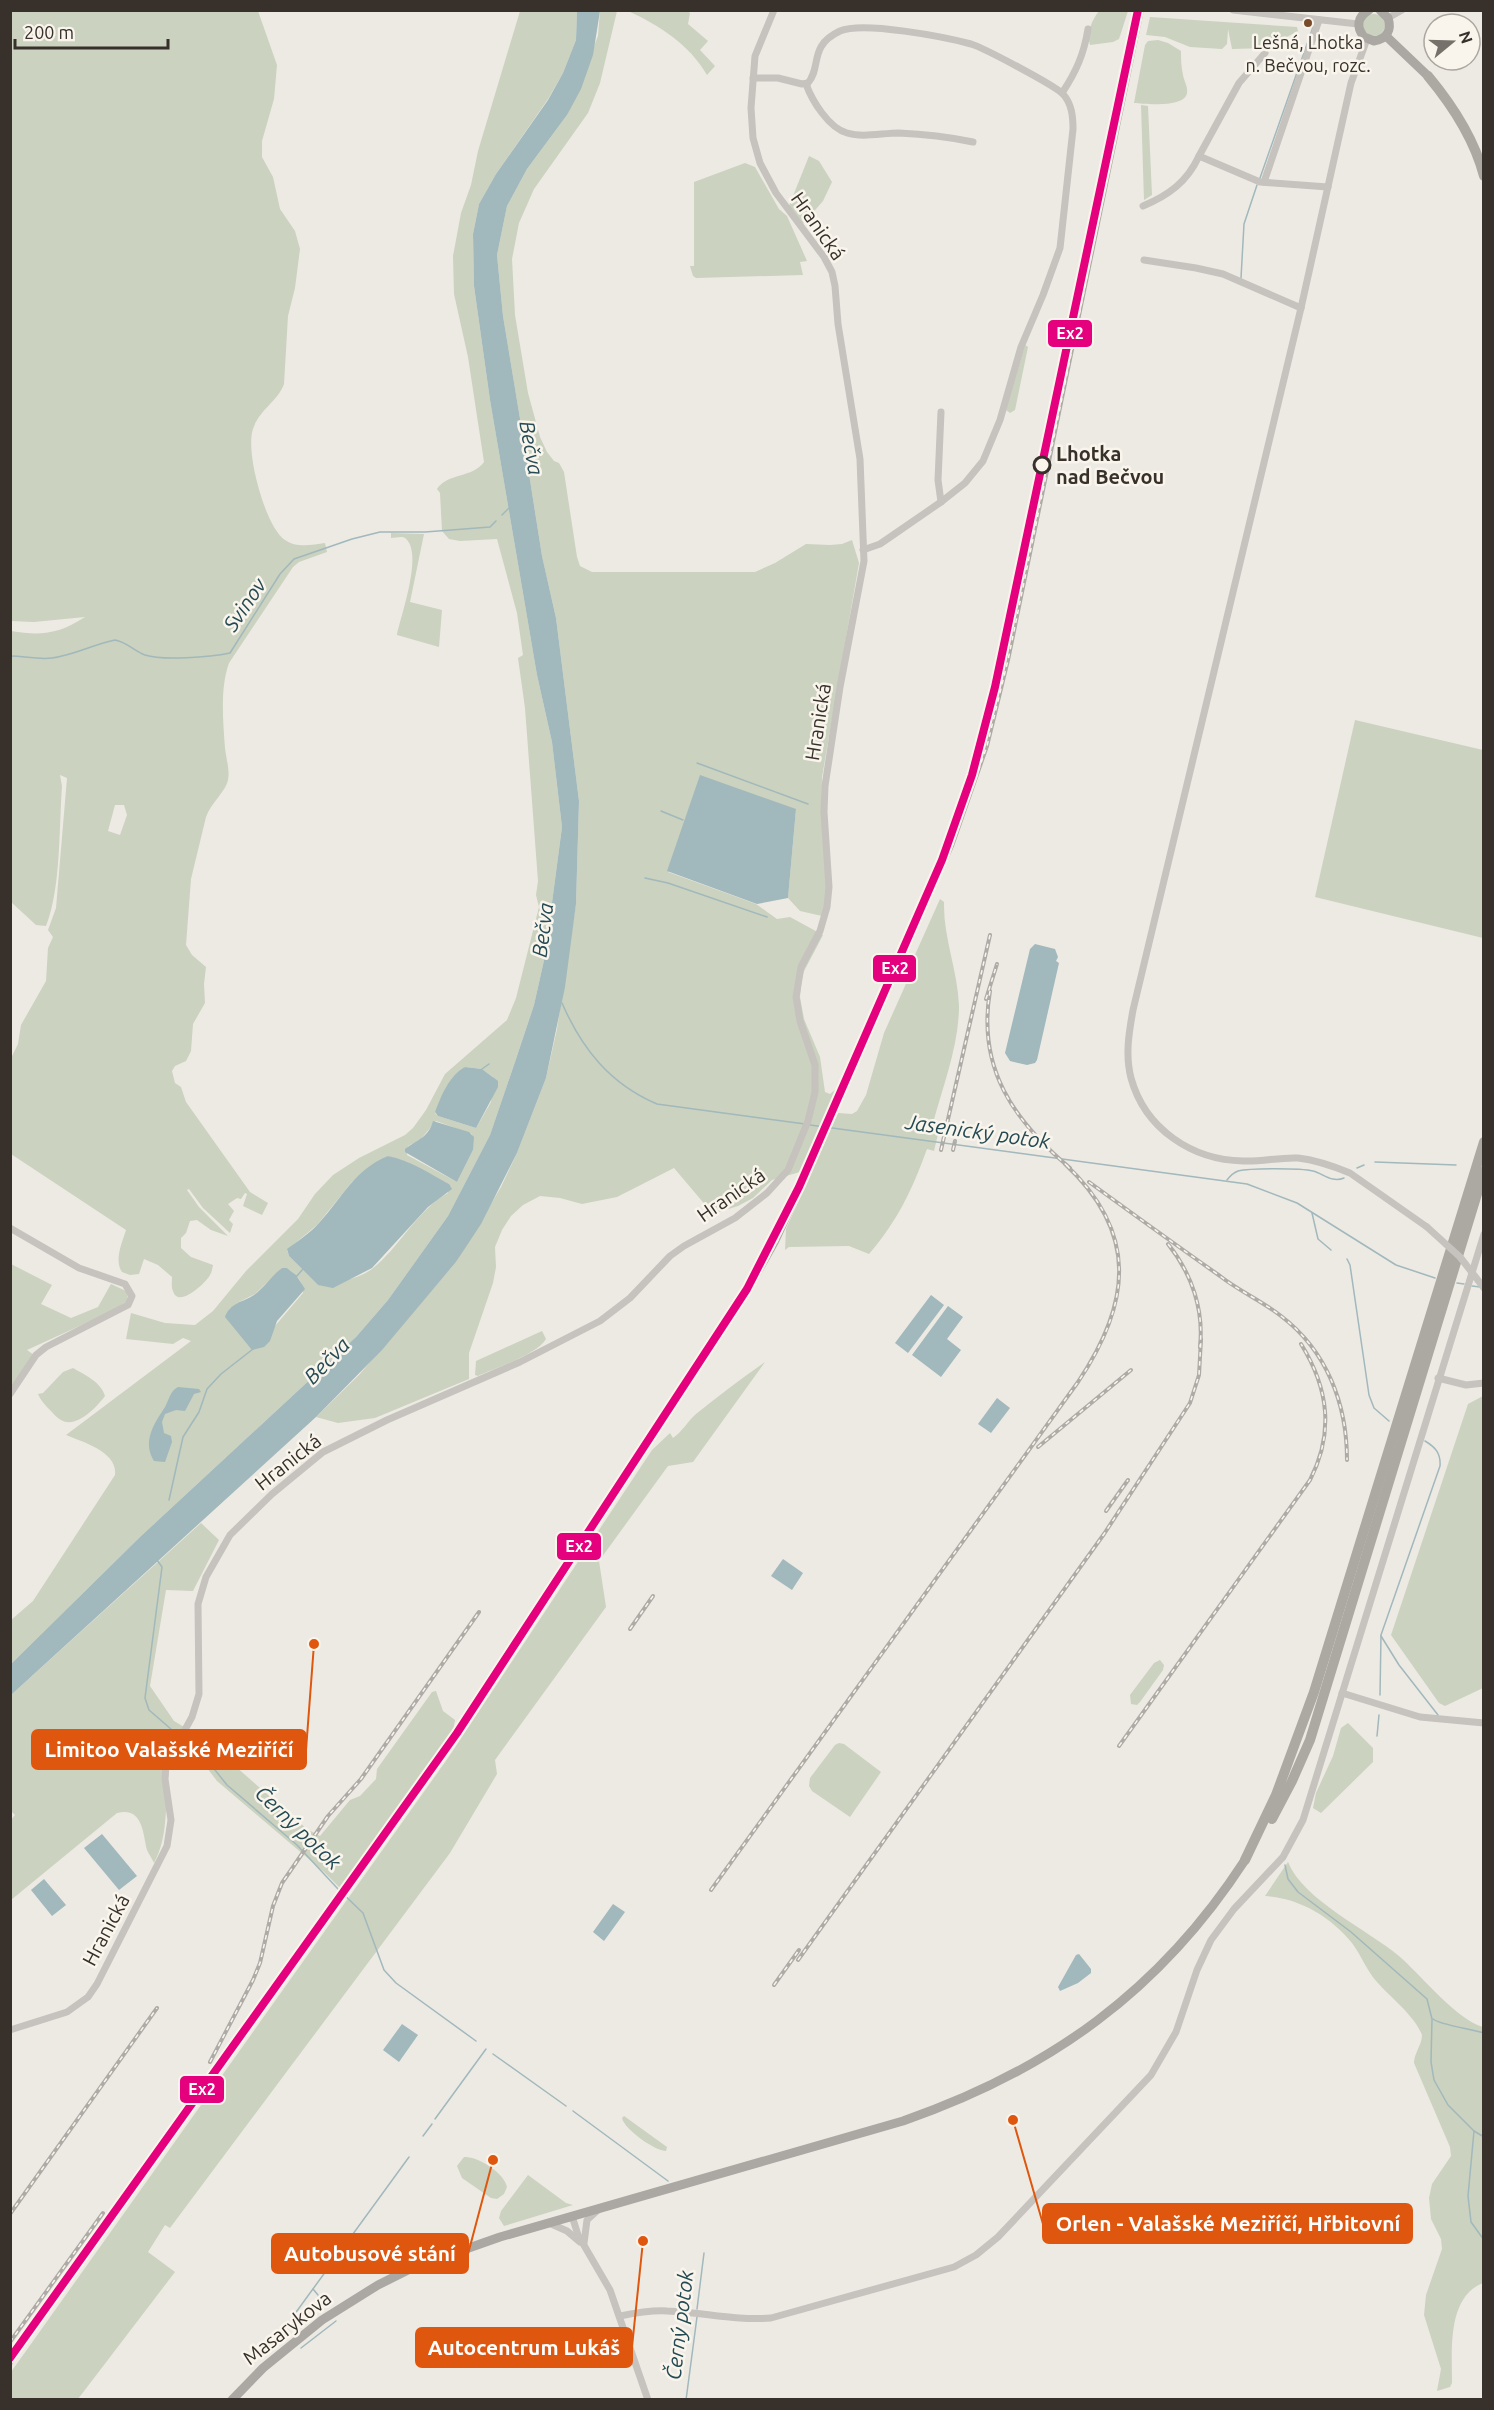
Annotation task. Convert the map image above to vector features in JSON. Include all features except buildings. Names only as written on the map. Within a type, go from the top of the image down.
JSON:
[{"type":"highway","points":[[1428,76],[1463,125],[1484,176]]},
{"type":"highway","points":[[1245,1860],[1276,1795],[1314,1692],[1484,1142]]},
{"type":"highway","points":[[1245,1860],[1281,1804],[1310,1740],[1484,1171]]},
{"type":"main road","points":[[1369,10],[1361,17],[1358,24],[1359,31],[1366,39],[1378,41],[1386,36],[1390,26],[1388,18],[1380,10]]},
{"type":"main road","points":[[1386,36],[1428,76]]},
{"type":"main road","name":"Masarykova","points":[[232,2400],[263,2368],[322,2320],[378,2285],[438,2258],[572,2216],[903,2121],[962,2099],[1019,2072],[1082,2032],[1150,1977],[1192,1932],[1245,1860]]},
{"type":"street","name":"Hranická","points":[[10,2030],[73,2009],[88,1997],[97,1984],[167,1846],[171,1820],[165,1773],[168,1758],[192,1717],[199,1694],[197,1618],[200,1596],[217,1555],[238,1526],[287,1482],[329,1449],[387,1420],[539,1352],[612,1313],[630,1298],[670,1256],[735,1218],[774,1186],[793,1162],[807,1125],[814,1102],[816,1075],[797,1007],[797,987],[804,960],[820,931],[827,907],[829,887],[824,812],[825,786],[840,687],[864,561],[860,511],[860,459],[838,324],[834,280],[824,257],[786,208],[760,163],[752,131],[756,52],[774,10]]},
{"type":"street","points":[[1233,10],[1358,24]]},
{"type":"street","points":[[1388,18],[1402,10]]},
{"type":"street","points":[[1264,182],[1319,20]]},
{"type":"street","points":[[806,84],[812,79],[815,59],[825,41],[844,30],[862,28],[928,35],[973,45],[1062,93],[1070,104],[1073,129],[1060,249],[1021,347],[1000,420],[983,460],[965,483],[941,502],[880,544],[863,550]]},
{"type":"street","points":[[1062,93],[1077,69],[1085,50],[1088,29]]},
{"type":"street","points":[[1366,39],[1351,83],[1301,308],[1133,1010],[1128,1040],[1131,1077],[1142,1102],[1156,1124],[1170,1137],[1204,1156],[1243,1161],[1296,1158],[1316,1161],[1350,1173],[1427,1227],[1460,1257],[1484,1288]]},
{"type":"street","points":[[1143,206],[1159,199],[1191,173],[1239,83],[1265,53]]},
{"type":"street","points":[[753,78],[778,78],[806,84],[821,111],[838,128],[847,133],[907,134],[973,142]]},
{"type":"street","points":[[1199,156],[1264,182],[1328,187]]},
{"type":"street","points":[[1144,260],[1223,274],[1301,308]]},
{"type":"street","points":[[941,412],[938,480],[941,502]]},
{"type":"street","points":[[10,1228],[79,1268],[125,1284],[132,1296],[128,1305],[41,1351],[10,1394]]},
{"type":"street","points":[[620,2316],[652,2311],[745,2320],[771,2319],[945,2270],[968,2260],[998,2237],[1131,2099],[1160,2063],[1176,2032],[1197,1970],[1211,1940],[1234,1910],[1279,1863],[1294,1839],[1306,1810],[1484,1234]]},
{"type":"street","points":[[1438,1378],[1466,1385],[1484,1383]]},
{"type":"street","points":[[1342,1693],[1420,1718],[1484,1723]]},
{"type":"street","points":[[584,2246],[588,2220],[602,2208]]},
{"type":"street","points":[[572,2216],[584,2246],[606,2283],[620,2316],[648,2400]]},
{"type":"street","points":[[549,2223],[567,2231],[584,2246]]},
{"type":"green space","points":[[11,10],[258,11],[277,65],[274,99],[262,141],[262,157],[273,177],[280,209],[295,231],[300,249],[295,288],[288,316],[284,384],[253,429],[251,440],[254,470],[270,520],[285,540],[289,543],[304,545],[325,543],[327,552],[299,562],[293,567],[229,663],[226,673],[223,716],[228,780],[206,817],[191,879],[186,945],[192,955],[206,967],[205,1003],[193,1024],[191,1051],[186,1061],[175,1066],[172,1071],[175,1083],[181,1087],[186,1102],[250,1192],[268,1203],[262,1215],[243,1206],[247,1194],[245,1193],[241,1199],[237,1198],[228,1204],[234,1211],[229,1220],[233,1224],[230,1233],[203,1208],[189,1189],[187,1190],[199,1207],[228,1236],[211,1230],[197,1220],[190,1221],[186,1233],[181,1238],[181,1248],[191,1257],[213,1265],[207,1279],[186,1296],[176,1296],[172,1288],[172,1277],[158,1265],[144,1259],[139,1274],[130,1275],[122,1272],[119,1257],[126,1230],[11,1154],[11,1058],[18,1044],[21,1025],[46,981],[48,948],[53,937],[48,930],[56,908],[67,778],[60,775],[62,786],[60,839],[51,911],[46,926],[36,925],[11,902],[11,631],[50,632],[67,627],[85,617],[34,622],[11,621]],"holes":[[[115,805],[124,805],[127,815],[120,835],[108,831]]]},
{"type":"green space","points":[[520,11],[577,11],[576,40],[563,73],[548,99],[496,174],[479,204],[473,234],[474,286],[490,400],[537,675],[552,742],[562,827],[545,956],[534,1005],[490,1135],[448,1216],[388,1300],[356,1337],[140,1537],[11,1664],[11,1620],[33,1601],[115,1475],[111,1460],[105,1454],[66,1435],[191,1341],[183,1338],[173,1344],[126,1339],[131,1313],[165,1323],[195,1325],[213,1311],[246,1271],[298,1219],[315,1194],[333,1175],[359,1158],[405,1135],[413,1128],[426,1110],[445,1074],[507,1020],[516,998],[539,907],[536,895],[538,881],[525,708],[518,658],[523,655],[517,613],[497,539],[460,541],[449,539],[442,531],[440,493],[437,489],[447,480],[473,471],[484,462],[468,357],[454,294],[453,256],[461,213],[471,185],[478,151]],"holes":[[[465,1067],[482,1069],[493,1077],[491,1102],[476,1128],[435,1113],[454,1077]],[[436,1121],[472,1134],[473,1150],[457,1182],[407,1155],[408,1146],[420,1140]],[[388,1156],[407,1162],[449,1184],[448,1193],[427,1209],[372,1269],[353,1278],[318,1285],[289,1256],[287,1250],[317,1225],[352,1182]],[[282,1268],[287,1268],[296,1275],[302,1285],[303,1293],[275,1326],[239,1302],[255,1294]]]},
{"type":"green space","points":[[600,11],[617,11],[600,83],[588,113],[534,189],[519,223],[512,259],[515,315],[528,393],[540,437],[547,452],[554,461],[559,463],[564,472],[580,566],[592,572],[755,572],[806,544],[842,544],[852,540],[859,563],[822,777],[821,814],[827,884],[822,916],[800,911],[788,898],[796,809],[668,872],[756,904],[777,919],[790,917],[823,935],[802,975],[800,997],[804,1019],[820,1057],[825,1092],[830,1094],[836,1089],[836,1095],[800,1172],[772,1180],[753,1198],[738,1206],[713,1214],[674,1168],[617,1197],[582,1204],[540,1196],[523,1205],[511,1216],[495,1247],[496,1267],[493,1283],[469,1353],[469,1379],[375,1418],[338,1423],[316,1417],[359,1375],[456,1262],[501,1187],[517,1153],[546,1078],[557,1029],[576,904],[579,801],[556,618],[542,556],[503,316],[497,255],[507,206],[527,169],[567,115],[598,36]]},
{"type":"green space","points":[[628,11],[687,11],[690,13],[688,24],[708,41],[700,50],[715,66],[707,75],[683,45],[651,23]]},
{"type":"green space","points":[[1099,11],[1128,11],[1119,39],[1090,45],[1090,27]]},
{"type":"green space","points":[[1374,14],[1382,17],[1385,25],[1382,33],[1374,36],[1366,33],[1363,25],[1366,17]]},
{"type":"green space","points":[[1150,17],[1297,27],[1298,31],[1266,48],[1232,49],[1228,29],[1227,44],[1222,49],[1190,47],[1165,37],[1146,35]]},
{"type":"green space","points":[[1158,40],[1181,51],[1187,93],[1185,98],[1172,103],[1134,103],[1145,45],[1148,41]]},
{"type":"green space","points":[[1141,105],[1148,106],[1152,195],[1144,200]]},
{"type":"green space","points":[[809,156],[819,161],[832,182],[823,201],[803,224],[789,206]]},
{"type":"green space","points":[[745,163],[755,167],[779,209],[787,216],[807,261],[800,262],[803,275],[696,278],[693,276],[690,266],[694,266],[694,182]]},
{"type":"green space","points":[[1025,345],[1028,347],[1015,410],[1010,413],[1006,410]]},
{"type":"green space","points":[[391,533],[424,534],[410,602],[442,610],[439,647],[397,635],[410,584],[412,556],[410,545],[405,538],[391,538]]},
{"type":"green space","points":[[1355,720],[1483,750],[1483,938],[1315,897]]},
{"type":"green space","points":[[940,899],[944,902],[944,915],[959,1006],[953,1050],[933,1123],[938,1134],[934,1151],[927,1149],[903,1204],[869,1254],[849,1246],[789,1247],[785,1250],[786,1229],[838,1113],[852,1114],[857,1111],[866,1095],[884,1033]]},
{"type":"green space","points":[[11,1264],[52,1285],[41,1304],[71,1318],[98,1307],[111,1284],[126,1291],[128,1295],[126,1302],[110,1312],[27,1350],[34,1355],[11,1392]]},
{"type":"green space","points":[[542,1331],[546,1339],[534,1350],[505,1365],[478,1376],[475,1375],[476,1361]]},
{"type":"green space","points":[[765,1362],[693,1462],[668,1466],[599,1561],[606,1607],[495,1760],[497,1774],[450,1853],[170,2228],[165,2225],[148,2252],[175,2272],[78,2399],[11,2399],[11,2372],[448,1758],[652,1450],[670,1433],[673,1438],[676,1436],[696,1414]]},
{"type":"green space","points":[[73,1368],[96,1383],[105,1396],[85,1416],[73,1422],[67,1422],[55,1415],[38,1394],[43,1393],[63,1372]]},
{"type":"green space","points":[[1483,1396],[1483,1688],[1445,1706],[1439,1703],[1391,1635],[1468,1404]]},
{"type":"green space","points":[[201,1523],[219,1540],[193,1591],[166,1590],[150,1686],[174,1721],[203,1738],[307,1829],[320,1836],[350,1800],[360,1796],[376,1779],[377,1769],[432,1692],[436,1691],[443,1711],[455,1720],[453,1731],[341,1889],[217,1781],[204,1764],[183,1751],[172,1757],[163,1837],[154,1863],[147,1850],[143,1829],[137,1817],[126,1812],[117,1813],[11,1900],[10,1821],[15,1815],[10,1810],[11,1695]]},
{"type":"green space","points":[[1160,1660],[1164,1665],[1163,1670],[1140,1702],[1137,1705],[1131,1704],[1130,1695],[1154,1663]]},
{"type":"green space","points":[[1348,1723],[1373,1748],[1373,1762],[1321,1813],[1313,1808],[1316,1793],[1333,1756],[1341,1728]]},
{"type":"green space","points":[[844,1744],[881,1772],[850,1817],[812,1791],[809,1786],[810,1778],[835,1745]]},
{"type":"green space","points":[[1288,1862],[1307,1889],[1322,1902],[1399,1956],[1451,2007],[1473,2023],[1483,2027],[1483,2283],[1471,2290],[1457,2312],[1452,2341],[1452,2383],[1450,2387],[1437,2391],[1441,2369],[1424,2315],[1426,2295],[1442,2249],[1441,2239],[1431,2219],[1429,2198],[1432,2184],[1451,2156],[1450,2147],[1414,2063],[1422,2035],[1408,2014],[1373,1978],[1352,1943],[1334,1925],[1302,1905],[1278,1897],[1265,1896]]},
{"type":"green space","points":[[624,2116],[667,2147],[666,2151],[641,2139],[624,2123],[622,2118]]},
{"type":"green space","points":[[464,2157],[476,2159],[496,2171],[507,2187],[504,2194],[497,2199],[491,2198],[462,2178],[457,2166]]},
{"type":"green space","points":[[528,2175],[566,2203],[573,2205],[504,2226],[499,2218],[501,2211]]},
{"type":"water","points":[[577,11],[600,11],[593,55],[581,89],[567,115],[527,169],[507,206],[497,255],[503,316],[542,556],[556,618],[579,801],[576,904],[565,987],[546,1078],[517,1153],[481,1224],[456,1262],[382,1350],[316,1417],[11,1695],[11,1664],[140,1537],[356,1337],[388,1300],[448,1216],[490,1135],[515,1062],[534,1005],[545,956],[562,827],[552,742],[537,675],[490,400],[474,286],[473,234],[479,204],[496,174],[548,100],[563,73],[576,40]]},
{"type":"water","points":[[700,775],[796,809],[788,898],[757,904],[667,871]]},
{"type":"water","points":[[1035,944],[1055,949],[1058,957],[1056,961],[1059,963],[1037,1060],[1027,1065],[1010,1061],[1005,1053],[1030,949]]},
{"type":"water","points":[[465,1067],[482,1069],[498,1081],[498,1087],[476,1128],[438,1116],[435,1112],[450,1081]]},
{"type":"water","points":[[433,1121],[469,1132],[474,1137],[473,1150],[457,1182],[405,1152],[405,1149],[426,1135]]},
{"type":"water","points":[[388,1156],[420,1168],[449,1184],[452,1189],[428,1207],[372,1268],[333,1288],[318,1285],[289,1256],[287,1249],[315,1227],[358,1176]]},
{"type":"water","points":[[282,1268],[287,1268],[296,1275],[305,1289],[277,1321],[270,1341],[264,1347],[252,1350],[225,1317],[233,1306],[254,1295]]},
{"type":"water","points":[[931,1295],[944,1305],[908,1353],[895,1343]]},
{"type":"water","points":[[948,1306],[963,1317],[947,1339],[961,1350],[941,1377],[912,1355]]},
{"type":"water","points":[[178,1387],[199,1389],[201,1392],[194,1394],[185,1411],[176,1410],[165,1414],[162,1422],[164,1433],[171,1436],[172,1442],[165,1462],[154,1461],[149,1447],[151,1433],[171,1393]]},
{"type":"water","points":[[997,1398],[1010,1408],[991,1433],[978,1424]]},
{"type":"water","points":[[783,1559],[803,1573],[792,1590],[771,1576]]},
{"type":"water","points":[[102,1834],[137,1876],[119,1890],[84,1848]]},
{"type":"water","points":[[44,1879],[66,1905],[52,1916],[31,1890]]},
{"type":"water","points":[[613,1904],[625,1912],[604,1941],[593,1932]]},
{"type":"water","points":[[1079,1954],[1091,1969],[1091,1973],[1078,1983],[1060,1991],[1058,1987],[1076,1955]]},
{"type":"water","points":[[402,2024],[418,2035],[399,2062],[383,2050]]},
{"type":"waterway","points":[[1260,178],[1313,27]]},
{"type":"waterway","points":[[1241,278],[1244,224],[1257,185]]},
{"type":"waterway","name":"Svinov","points":[[502,515],[510,507]]},
{"type":"waterway","name":"Svinov","points":[[10,656],[52,658],[115,640],[153,657],[187,658],[230,653],[280,574],[294,559],[380,532],[425,532],[490,527],[496,521]]},
{"type":"waterway","points":[[697,763],[808,804]]},
{"type":"waterway","points":[[661,811],[683,820]]},
{"type":"waterway","points":[[645,878],[668,883],[767,917]]},
{"type":"waterway","name":"Jasenický potok","points":[[562,1003],[588,1050],[612,1075],[640,1096],[657,1104],[805,1124]]},
{"type":"waterway","points":[[482,1069],[489,1064]]},
{"type":"waterway","name":"Jasenický potok","points":[[810,1125],[1247,1184],[1297,1203],[1396,1265],[1435,1278]]},
{"type":"waterway","points":[[1375,1162],[1456,1165]]},
{"type":"waterway","points":[[1357,1168],[1364,1165]]},
{"type":"waterway","points":[[1227,1180],[1238,1171],[1264,1169],[1307,1170],[1332,1179],[1344,1178]]},
{"type":"waterway","points":[[1312,1213],[1318,1239],[1331,1250]]},
{"type":"waterway","points":[[1347,1259],[1350,1265],[1369,1395],[1374,1408],[1389,1421]]},
{"type":"waterway","points":[[296,1277],[303,1269]]},
{"type":"waterway","name":"Jasenický potok","points":[[1457,1283],[1464,1284]]},
{"type":"waterway","name":"Jasenický potok","points":[[1472,1286],[1480,1287]]},
{"type":"waterway","points":[[169,1500],[183,1437],[199,1412],[207,1389],[221,1374],[253,1349]]},
{"type":"waterway","points":[[1380,1695],[1381,1635],[1440,1466],[1437,1451],[1425,1441]]},
{"type":"waterway","name":"Černý potok","points":[[157,1560],[162,1567],[145,1698],[149,1710],[179,1736]]},
{"type":"waterway","points":[[1381,1636],[1399,1665],[1438,1715]]},
{"type":"waterway","points":[[1377,1736],[1379,1715]]},
{"type":"waterway","name":"Černý potok","points":[[183,1739],[207,1760],[227,1785],[297,1845],[363,1913],[384,1970],[396,1983],[476,2041]]},
{"type":"waterway","points":[[1285,1865],[1288,1879],[1298,1892],[1351,1932],[1427,1999],[1432,2019],[1431,2062],[1434,2080],[1448,2105],[1474,2131],[1468,2196],[1471,2222],[1484,2240]]},
{"type":"waterway","points":[[1433,2019],[1484,2033]]},
{"type":"waterway","points":[[435,2119],[486,2049]]},
{"type":"waterway","name":"Černý potok","points":[[493,2054],[566,2106]]},
{"type":"waterway","name":"Černý potok","points":[[573,2111],[668,2181]]},
{"type":"waterway","points":[[423,2136],[432,2124]]},
{"type":"waterway","points":[[1474,2131],[1484,2137]]},
{"type":"waterway","points":[[294,2315],[409,2157]]},
{"type":"waterway","name":"Černý potok","points":[[697,2309],[704,2253]]},
{"type":"waterway","points":[[313,2289],[318,2295]]},
{"type":"waterway","name":"Černý potok","points":[[686,2400],[697,2317]]},
{"type":"waterway","points":[[301,2348],[336,2321]]},
{"type":"railway","points":[[10,2364],[459,1735],[750,1290],[777,1242],[952,846],[987,746],[1008,660],[1142,10]]},
{"type":"railway","points":[[941,1150],[990,935]]},
{"type":"railway","points":[[986,999],[997,964]]},
{"type":"railway","points":[[990,991],[987,1019],[989,1044],[1004,1090],[1016,1111],[1032,1131],[1070,1168]]},
{"type":"railway","points":[[953,1150],[955,1141]]},
{"type":"railway","points":[[711,1890],[1078,1382],[1096,1353],[1109,1324],[1117,1296],[1119,1269],[1116,1242],[1106,1216],[1089,1190],[1065,1164]]},
{"type":"railway","points":[[1089,1182],[1227,1281],[1281,1316],[1311,1345],[1322,1362],[1338,1399],[1346,1439],[1347,1460]]},
{"type":"railway","points":[[1168,1244],[1190,1280],[1198,1306],[1200,1347]]},
{"type":"railway","points":[[798,1960],[1104,1534],[1190,1403],[1199,1375],[1201,1339]]},
{"type":"railway","points":[[1119,1746],[1310,1480],[1318,1463],[1323,1445],[1325,1411],[1318,1378],[1301,1344]]},
{"type":"railway","points":[[1038,1447],[1131,1370]]},
{"type":"railway","points":[[1106,1511],[1128,1480]]},
{"type":"railway","points":[[630,1629],[653,1596]]},
{"type":"railway","points":[[210,2062],[260,1963],[273,1906],[282,1883],[328,1816],[361,1779],[479,1612]]},
{"type":"railway","points":[[774,1985],[799,1950]]},
{"type":"railway","points":[[10,2214],[157,2008]]},
{"type":"railway","points":[[10,2342],[103,2213]]},
{"type":"transit line","name":"Ex2","points":[[10,2358],[457,1733],[747,1289],[799,1187],[942,860],[972,775],[995,687],[1138,10]]},
{"type":"place","name":"Lešná, Lhotka n. Bečvou, rozc.","points":[[1308,23]]},
{"type":"place","name":"Lhotka nad Bečvou","points":[[1042,465]]},
{"type":"place","name":"Limitoo Valašské Meziříčí","points":[[314,1644]]},
{"type":"place","name":"Orlen - Valašské Meziříčí, Hřbitovní","points":[[1013,2120]]},
{"type":"place","name":"Autobusové stání","points":[[493,2160]]},
{"type":"place","name":"Autocentrum Lukáš","points":[[643,2241]]},
{"type":"water label","name":"Bečva","points":[[531,448]]},
{"type":"water label","name":"Bečva","points":[[543,930]]},
{"type":"water label","name":"Bečva","points":[[327,1361]]}]
